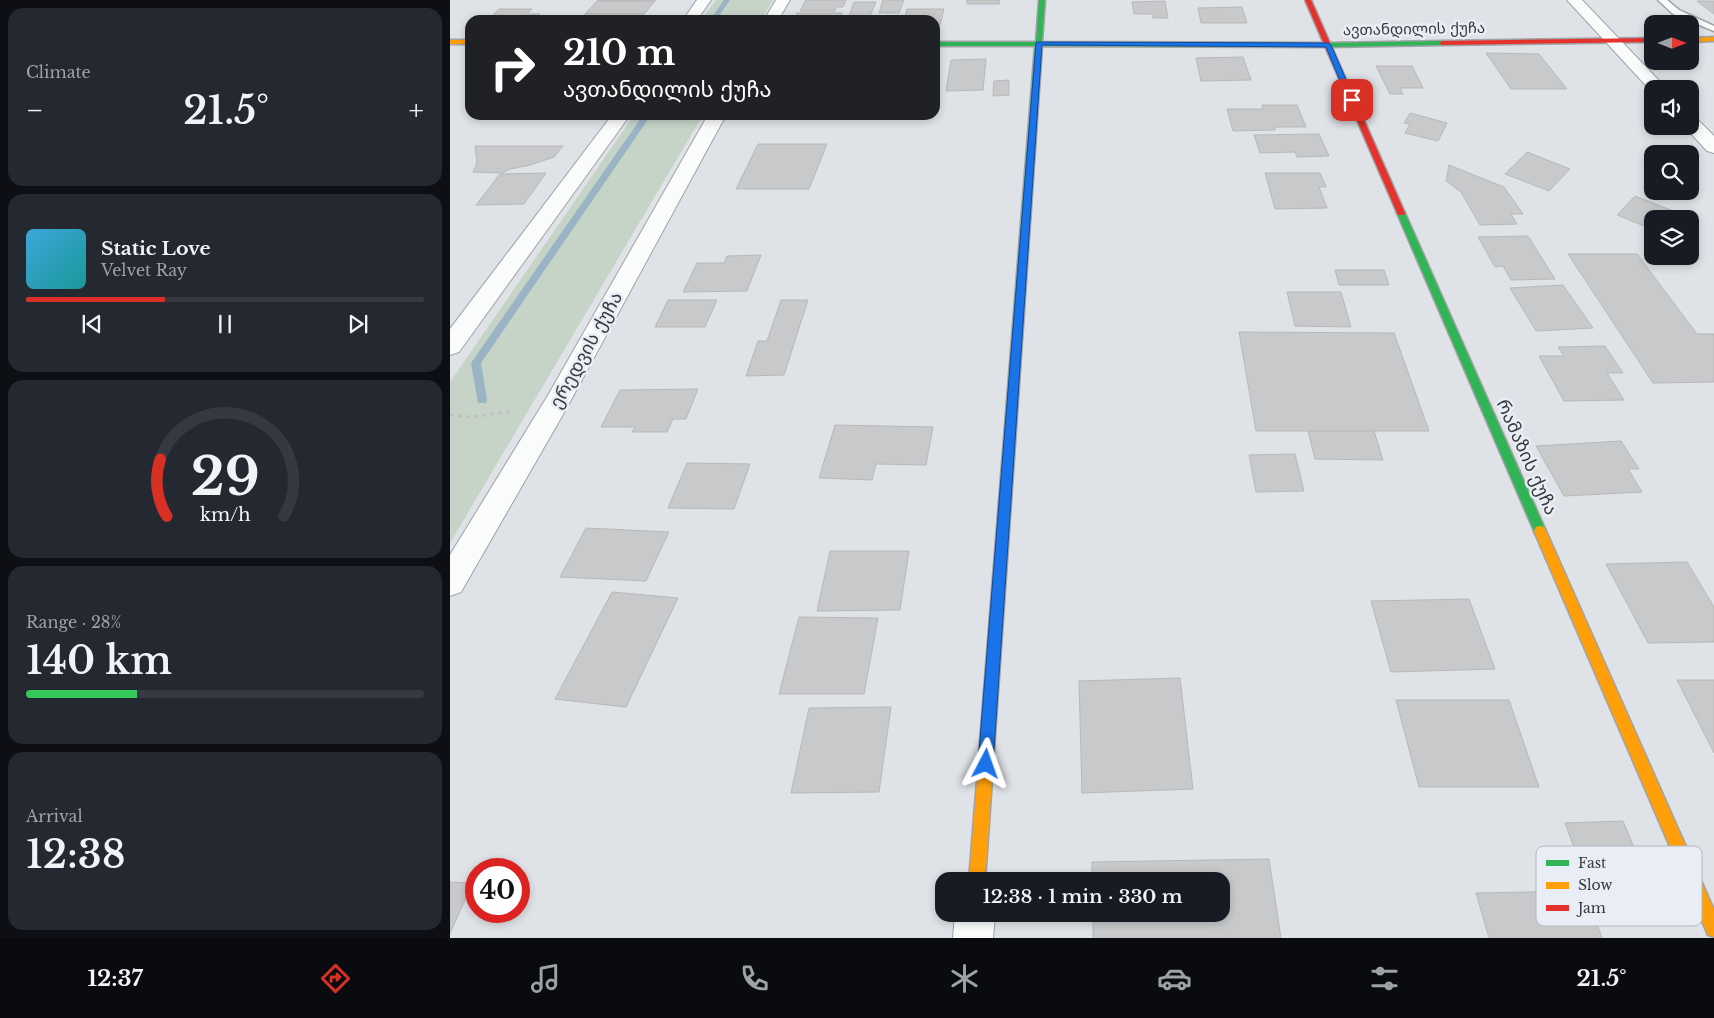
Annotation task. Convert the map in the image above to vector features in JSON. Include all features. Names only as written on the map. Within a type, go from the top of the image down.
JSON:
[{"type":"street","points":[[694,15],[704,0]]},
{"type":"street","points":[[774,15],[783,0]]},
{"type":"street","points":[[978,872],[1042,0]]},
{"type":"street","name":"რამაზის ქუჩა","points":[[1308,0],[1678,846]]},
{"type":"street","points":[[1574,0],[1650,80]]},
{"type":"street","points":[[1699,40],[1714,39]]},
{"type":"street","name":"ავთანდილის ქუჩა","points":[[940,44],[1328,45],[1644,40]]},
{"type":"street","points":[[450,42],[465,42]]},
{"type":"street","points":[[450,346],[617,120]]},
{"type":"street","name":"ერედვის ქუჩა","points":[[450,582],[556,404],[714,120]]},
{"type":"street","points":[[1699,131],[1714,147]]},
{"type":"street","name":"რამაზის ქუჩა","points":[[1702,902],[1714,929]]},
{"type":"street","points":[[973,938],[974,922]]},
{"type":"lane","points":[[1662,0],[1676,12],[1714,29]]},
{"type":"path","points":[[450,415],[471,417],[556,404]]},
{"type":"green space","points":[[716,0],[773,0],[764,15],[705,15]]},
{"type":"green space","points":[[631,120],[700,120],[450,543],[450,382]]},
{"type":"building","points":[[598,0],[656,0],[597,1]]},
{"type":"building","points":[[806,0],[846,0],[843,7],[836,7],[835,11],[800,11]]},
{"type":"building","points":[[883,0],[904,0],[899,13],[879,13]]},
{"type":"building","points":[[967,0],[1000,0],[999,4],[967,4]]},
{"type":"building","points":[[597,1],[655,1],[644,14],[585,14]]},
{"type":"building","points":[[1165,1],[1168,18],[1153,18],[1152,14],[1134,14],[1132,2]]},
{"type":"building","points":[[1697,1],[1714,1],[1714,14]]},
{"type":"building","points":[[854,2],[876,2],[870,15],[849,15]]},
{"type":"building","points":[[1242,7],[1247,23],[1201,23],[1198,8]]},
{"type":"building","points":[[499,9],[532,9],[527,14],[540,14],[539,15],[493,15]]},
{"type":"building","points":[[907,9],[944,9],[940,25],[940,15],[905,15]]},
{"type":"building","points":[[797,13],[842,13],[841,15],[796,15]]},
{"type":"building","points":[[585,14],[644,14],[643,15]]},
{"type":"building","points":[[1486,53],[1539,54],[1567,89],[1511,89]]},
{"type":"building","points":[[1243,57],[1251,80],[1201,81],[1196,58]]},
{"type":"building","points":[[986,59],[983,90],[946,91],[951,60]]},
{"type":"building","points":[[1376,66],[1412,66],[1423,88],[1400,88],[1403,94],[1390,94]]},
{"type":"building","points":[[1009,80],[1009,95],[993,96],[994,81]]},
{"type":"building","points":[[1262,105],[1297,105],[1306,127],[1275,127],[1275,130],[1233,131],[1227,109],[1263,109]]},
{"type":"building","points":[[1410,113],[1447,123],[1438,141],[1405,133],[1410,124],[1404,123]]},
{"type":"building","points":[[1319,134],[1329,156],[1297,157],[1295,152],[1260,153],[1254,135]]},
{"type":"building","points":[[758,144],[827,144],[809,189],[736,189]]},
{"type":"building","points":[[475,146],[563,146],[554,157],[502,173],[473,172],[477,163]]},
{"type":"building","points":[[1527,152],[1570,169],[1549,191],[1505,174]]},
{"type":"building","points":[[1449,165],[1504,187],[1523,214],[1511,214],[1517,224],[1480,225],[1461,192],[1446,181]]},
{"type":"building","points":[[546,173],[524,204],[476,205],[500,174]]},
{"type":"building","points":[[1265,173],[1320,173],[1326,187],[1319,187],[1327,208],[1275,209]]},
{"type":"building","points":[[1635,196],[1671,210],[1644,210],[1644,226],[1617,215]]},
{"type":"building","points":[[1528,236],[1555,279],[1511,280],[1503,266],[1495,267],[1478,237]]},
{"type":"building","points":[[1568,254],[1637,254],[1697,334],[1714,334],[1714,382],[1653,383]]},
{"type":"building","points":[[761,255],[747,291],[683,292],[697,263],[724,263],[727,256]]},
{"type":"building","points":[[1335,270],[1384,270],[1389,285],[1339,285]]},
{"type":"building","points":[[1563,285],[1593,328],[1536,331],[1510,288]]},
{"type":"building","points":[[1287,292],[1341,292],[1351,327],[1295,326]]},
{"type":"building","points":[[668,300],[717,300],[705,327],[655,327]]},
{"type":"building","points":[[781,300],[808,300],[784,375],[746,376],[758,341],[767,341]]},
{"type":"building","points":[[1239,332],[1394,333],[1429,431],[1256,431]]},
{"type":"building","points":[[1605,346],[1623,373],[1607,373],[1624,400],[1564,401],[1539,356],[1564,356],[1558,347]]},
{"type":"building","points":[[698,389],[686,419],[673,419],[667,432],[632,432],[635,427],[601,427],[620,390]]},
{"type":"building","points":[[835,425],[933,427],[926,465],[876,464],[872,480],[819,478]]},
{"type":"building","points":[[1308,431],[1374,431],[1383,460],[1315,459]]},
{"type":"building","points":[[1621,441],[1639,469],[1628,469],[1642,492],[1564,496],[1536,446]]},
{"type":"building","points":[[1295,454],[1304,491],[1256,492],[1249,455]]},
{"type":"building","points":[[687,463],[750,464],[734,509],[668,508]]},
{"type":"building","points":[[586,528],[669,532],[646,581],[560,577]]},
{"type":"building","points":[[830,551],[909,551],[900,610],[817,611]]},
{"type":"building","points":[[1687,562],[1714,607],[1714,642],[1648,643],[1606,564]]},
{"type":"building","points":[[612,592],[678,598],[626,707],[555,699]]},
{"type":"building","points":[[1469,599],[1495,669],[1391,672],[1371,601]]},
{"type":"building","points":[[799,617],[878,618],[864,694],[779,694]]},
{"type":"building","points":[[1180,678],[1193,789],[1082,793],[1079,681]]},
{"type":"building","points":[[1677,680],[1714,680],[1714,753]]},
{"type":"building","points":[[1396,700],[1509,700],[1539,787],[1419,787]]},
{"type":"building","points":[[891,707],[879,792],[791,793],[809,708]]},
{"type":"building","points":[[1623,821],[1633,846],[1574,846],[1565,823]]},
{"type":"building","points":[[1269,859],[1281,938],[1093,938],[1093,922],[1230,922],[1230,872],[1092,872],[1092,862]]},
{"type":"building","points":[[450,882],[465,883],[465,900],[450,933]]},
{"type":"building","points":[[1536,892],[1536,926],[1598,926],[1602,938],[1489,938],[1476,893]]},
{"type":"waterway","points":[[716,15],[727,0]]},
{"type":"waterway","points":[[482,400],[476,363],[644,120]]},
{"type":"traffic: fast","points":[[1005,502],[1042,0]]},
{"type":"traffic: fast","points":[[940,44],[1328,45],[1442,43]]},
{"type":"traffic: fast","points":[[1401,213],[1540,531]]},
{"type":"traffic: slow","points":[[1699,40],[1714,39]]},
{"type":"traffic: slow","points":[[450,42],[465,42]]},
{"type":"traffic: slow","points":[[978,872],[1005,502]]},
{"type":"traffic: slow","points":[[1540,531],[1678,846]]},
{"type":"traffic: slow","points":[[1702,902],[1714,929]]},
{"type":"traffic: jam","points":[[1308,0],[1401,213]]},
{"type":"traffic: jam","points":[[1442,43],[1644,40]]},
{"type":"route","points":[[986,764],[1039,44],[1328,45],[1352,100]]}]
